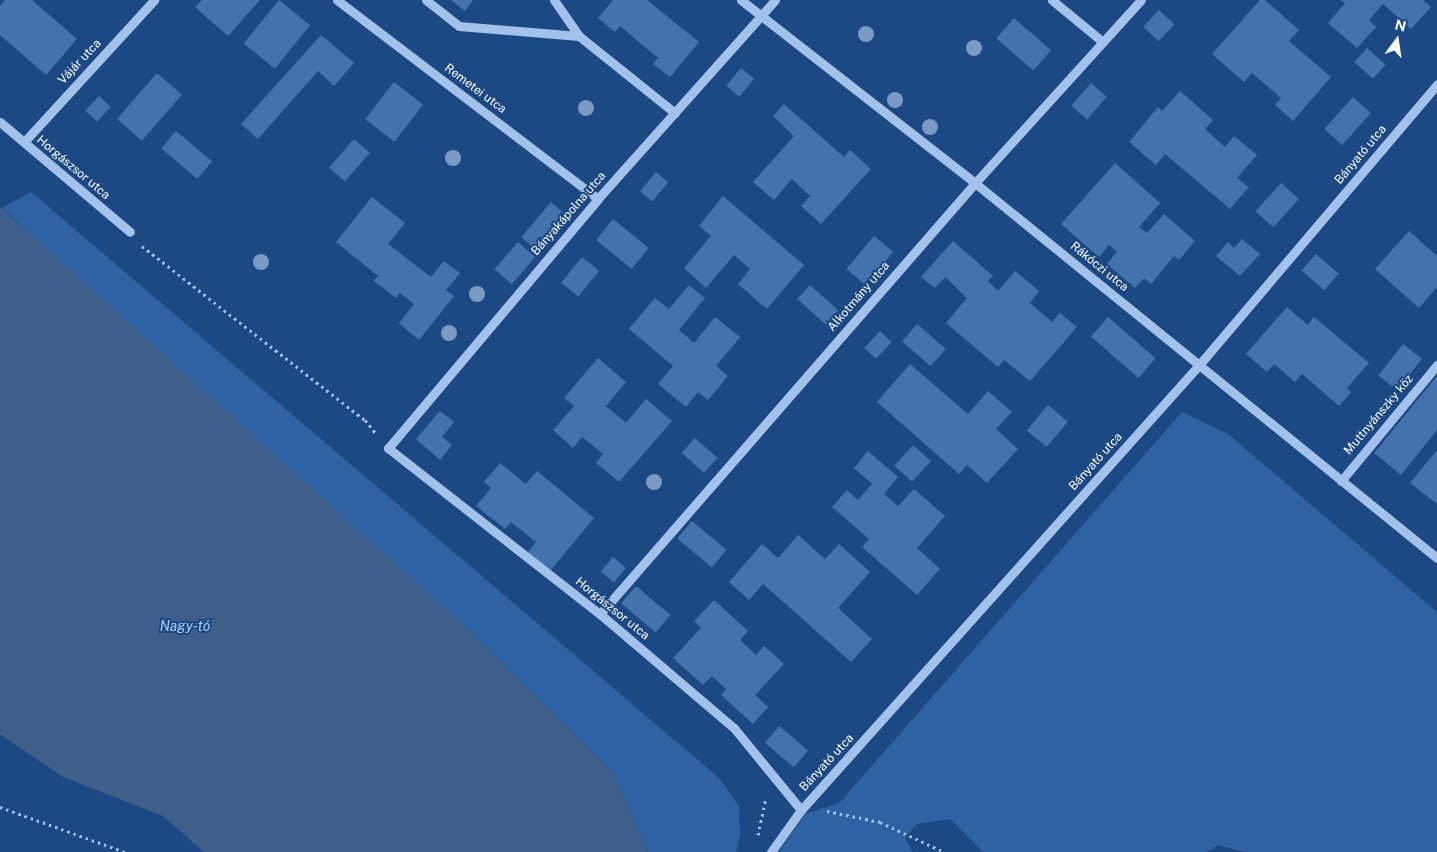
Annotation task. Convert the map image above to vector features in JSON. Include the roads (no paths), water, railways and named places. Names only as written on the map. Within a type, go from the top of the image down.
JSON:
[{"type":"street","name":"Vájár utca","points":[[24,142],[154,0]]},
{"type":"street","name":"Remetei utca","points":[[337,0],[598,199]]},
{"type":"street","points":[[426,0],[459,26],[579,36]]},
{"type":"street","points":[[554,0],[579,36],[675,113]]},
{"type":"street","name":"Rákóczi utca","points":[[741,0],[975,183],[1437,558]]},
{"type":"street","name":"Bányakápolna utca","points":[[388,448],[598,199],[775,0]]},
{"type":"street","points":[[1052,0],[1103,42]]},
{"type":"street","name":"Alkotmány utca","points":[[600,614],[975,183],[1141,0]]},
{"type":"street","name":"Bányató utca","points":[[771,852],[801,810],[1199,365],[1437,84]]},
{"type":"street","name":"Horgászsor utca","points":[[0,122],[130,232]]},
{"type":"street","name":"Muttnyánszky köz","points":[[1340,481],[1437,365]]},
{"type":"street","name":"Horgászsor utca","points":[[388,448],[600,614],[734,728],[772,780],[801,810]]},
{"type":"water","name":"Nagy-tó","points":[[0,207],[468,630],[612,772],[648,852],[204,852],[163,816],[63,777],[0,734]]}]
